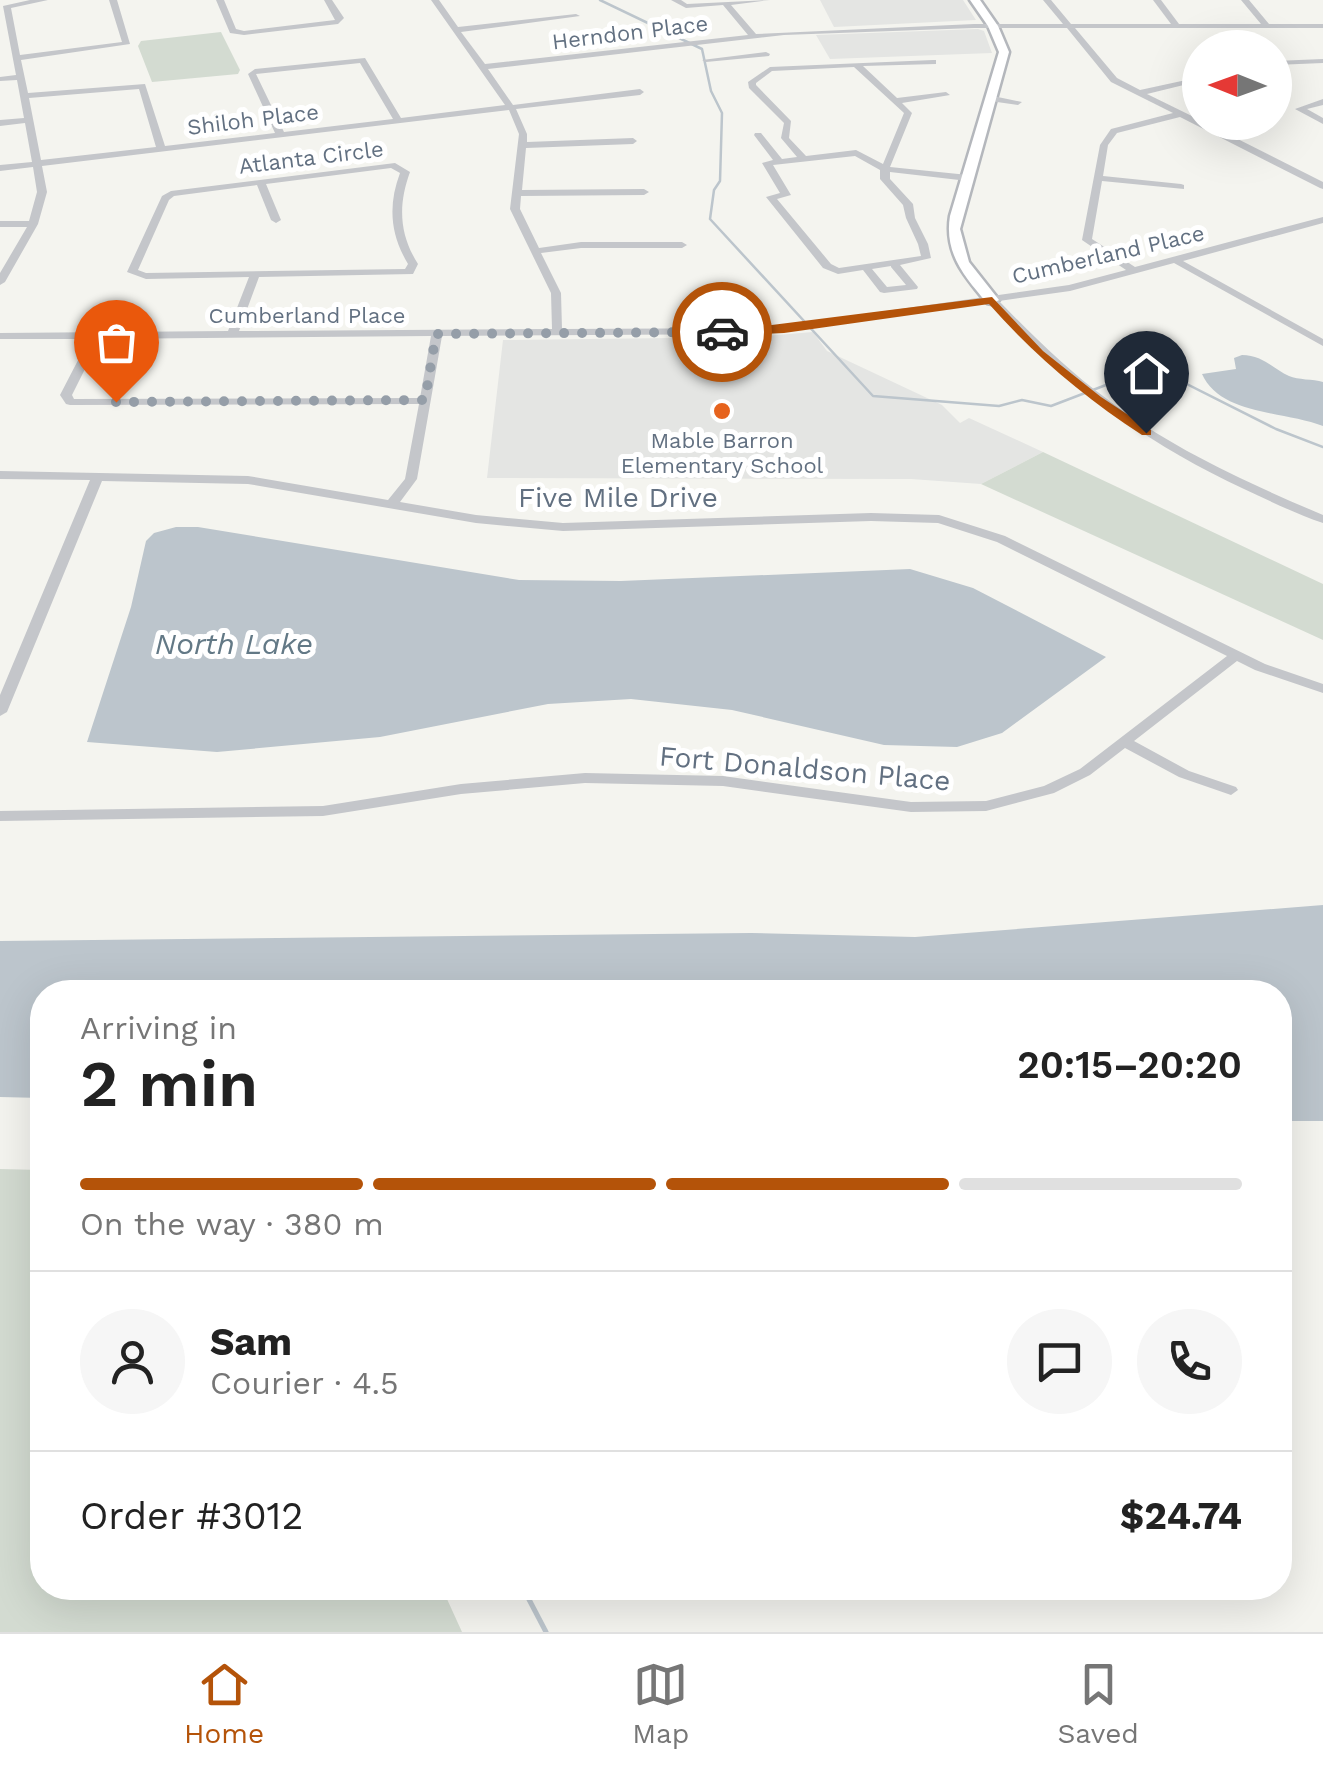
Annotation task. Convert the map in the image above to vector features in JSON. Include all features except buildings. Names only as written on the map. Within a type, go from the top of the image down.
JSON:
[{"type":"main road","points":[[975,0],[993,26],[1004,52],[952,229],[952,243],[964,266],[992,300]]},
{"type":"street","points":[[1,279],[33,224],[42,192],[6,6],[44,0]]},
{"type":"street","points":[[17,58],[126,44],[114,0]]},
{"type":"street","points":[[220,0],[233,31],[244,33],[338,22],[340,18],[328,0]]},
{"type":"street","points":[[435,0],[510,105],[522,134],[516,192],[518,218],[556,294],[557,333]]},
{"type":"street","points":[[675,0],[686,6],[766,0]]},
{"type":"street","points":[[1047,0],[1106,74],[1323,186]]},
{"type":"street","points":[[1157,0],[1177,26]]},
{"type":"street","points":[[1245,0],[1268,26]]},
{"type":"street","points":[[724,4],[779,68]]},
{"type":"street","points":[[456,30],[576,16]]},
{"type":"street","name":"Herndon Place","points":[[482,66],[751,35],[993,26],[1323,26]]},
{"type":"street","points":[[0,45],[14,44]]},
{"type":"street","points":[[706,60],[766,54]]},
{"type":"street","points":[[280,134],[254,71],[362,60],[397,119]]},
{"type":"street","points":[[1292,62],[1323,60]]},
{"type":"street","points":[[803,158],[785,138],[788,123],[752,86],[763,73],[779,68],[932,62]]},
{"type":"street","points":[[856,64],[908,116],[885,169],[885,179],[908,204],[908,216],[924,239],[927,255],[921,261],[867,269],[838,271],[827,266],[771,197],[786,194],[765,166],[856,153],[885,169],[968,178]]},
{"type":"street","points":[[0,79],[21,77]]},
{"type":"street","points":[[1139,93],[1182,84]]},
{"type":"street","points":[[24,96],[142,86],[161,148]]},
{"type":"street","name":"Shiloh Place","points":[[0,168],[640,92]]},
{"type":"street","points":[[895,101],[946,95]]},
{"type":"street","points":[[993,98],[1018,102]]},
{"type":"street","points":[[1323,102],[1299,108],[1323,121]]},
{"type":"street","points":[[1134,271],[1087,240],[1108,134],[1180,114]]},
{"type":"street","points":[[0,123],[29,120]]},
{"type":"street","points":[[758,136],[779,161]]},
{"type":"street","points":[[522,145],[634,141]]},
{"type":"street","name":"Atlanta Circle","points":[[392,166],[405,169],[396,216],[400,238],[414,267],[397,275],[146,276],[132,272],[167,196],[262,183],[392,166]]},
{"type":"street","points":[[1097,178],[1181,187]]},
{"type":"street","points":[[262,183],[276,220]]},
{"type":"street","points":[[516,192],[644,192]]},
{"type":"street","name":"Cumberland Place","points":[[0,336],[766,331],[1070,288],[1323,220]]},
{"type":"street","points":[[0,224],[33,224]]},
{"type":"street","points":[[536,251],[581,245],[682,245]]},
{"type":"street","points":[[1176,260],[1323,343]]},
{"type":"street","points":[[884,306],[875,295],[912,287],[894,265]]},
{"type":"street","points":[[867,269],[884,290]]},
{"type":"street","points":[[232,335],[255,275]]},
{"type":"street","points":[[992,300],[1039,353],[1120,416],[1236,482],[1323,519]]},
{"type":"street","points":[[392,504],[411,479],[436,334]]},
{"type":"street","points":[[96,336],[66,395],[70,402],[425,400]]},
{"type":"street","name":"Five Mile Drive","points":[[0,475],[248,480],[476,519],[563,526],[871,517],[938,519],[1001,540],[1277,675],[1323,689]]},
{"type":"street","points":[[0,712],[97,478]]},
{"type":"street","name":"Fort Donaldson Place","points":[[0,816],[323,812],[461,789],[585,778],[722,781],[911,807],[969,807],[1049,790],[1085,772],[1236,656]]},
{"type":"street","points":[[1124,742],[1184,774],[1231,790]]},
{"type":"shaded area","points":[[820,0],[963,0],[976,20],[834,27]]},
{"type":"shaded area","points":[[984,31],[992,53],[830,59],[816,35]]},
{"type":"shaded area","points":[[221,32],[240,70],[238,74],[152,82],[138,46],[141,41]]},
{"type":"shaded area","name":"Mable Barron Elementary School","points":[[813,332],[827,351],[942,405],[960,423],[969,418],[1043,452],[981,484],[911,479],[487,478],[503,340],[753,337]]},
{"type":"shaded area","points":[[1043,452],[1323,584],[1323,640],[981,484]]},
{"type":"shaded area","points":[[0,1169],[30,1170],[30,1600],[447,1600],[462,1632],[0,1632]]},
{"type":"water","points":[[1242,355],[1262,360],[1293,377],[1323,382],[1323,426],[1238,405],[1211,387],[1202,374],[1236,369],[1234,358]]},
{"type":"water","name":"North Lake","points":[[198,527],[519,580],[621,581],[910,569],[973,588],[1106,657],[1002,733],[957,747],[884,745],[732,710],[631,699],[548,704],[380,737],[217,752],[87,742],[131,607],[146,541],[154,533]]},
{"type":"water","points":[[1323,905],[1323,1121],[1292,1121],[1292,980],[30,980],[30,1098],[0,1097],[0,941],[751,933],[915,937]]},
{"type":"waterway","points":[[600,0],[702,49],[711,91],[722,113],[720,181],[714,190],[710,219],[873,396],[999,406],[1022,400],[1051,406],[1153,367],[1276,429],[1323,447]]},
{"type":"waterway","points":[[529,1600],[546,1632]]},
{"type":"way so far","points":[[116,402],[425,400],[436,334],[722,332]]},
{"type":"place","name":"Mable Barron Elementary School","points":[[722,411]]},
{"type":"route","points":[[722,332],[784,330],[992,300],[1039,353],[1146,433]]}]
